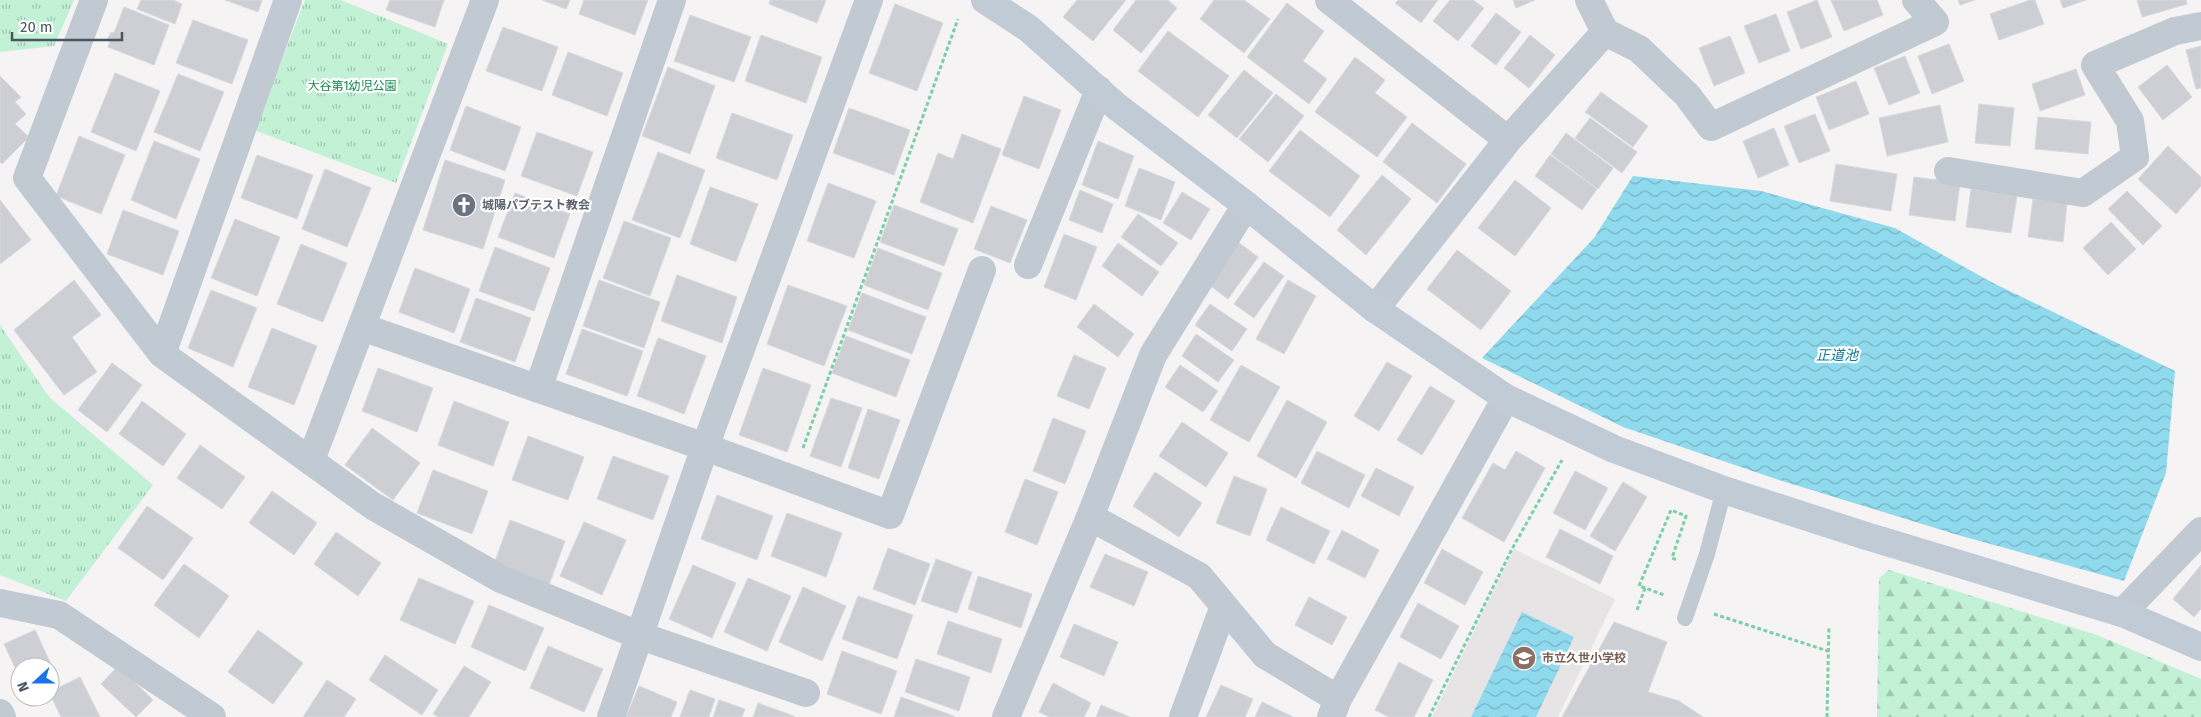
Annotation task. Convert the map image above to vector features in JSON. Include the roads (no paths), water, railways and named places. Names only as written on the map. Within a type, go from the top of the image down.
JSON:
[{"type":"street","points":[[94,0],[28,178],[162,354],[373,506],[501,579],[638,634],[806,693]]},
{"type":"street","points":[[162,354],[288,0]]},
{"type":"street","points":[[310,460],[485,0]]},
{"type":"street","points":[[538,389],[672,0]]},
{"type":"street","points":[[611,717],[634,653],[638,634],[704,447],[869,0]]},
{"type":"street","points":[[985,0],[1028,28],[1099,90],[1375,309],[1506,398],[1614,449],[1724,490],[1872,538],[2122,613],[2201,647]]},
{"type":"street","points":[[1329,0],[1508,140]]},
{"type":"street","points":[[1589,0],[1605,32],[1639,49],[1686,95],[1711,127],[1935,22],[1916,0]]},
{"type":"street","points":[[1948,171],[2083,193],[2136,156],[2130,121],[2095,65],[2175,31],[2201,26]]},
{"type":"street","points":[[1375,309],[1508,140],[1605,32]]},
{"type":"street","points":[[1028,264],[1099,90]]},
{"type":"street","points":[[1006,717],[1090,517],[1153,355],[1246,205]]},
{"type":"street","points":[[362,327],[704,447],[890,515],[982,270]]},
{"type":"street","points":[[1090,517],[1199,576],[1265,654],[1334,708],[1506,398]]},
{"type":"street","points":[[2122,613],[2201,531]]},
{"type":"street","points":[[0,603],[59,615],[212,717]]},
{"type":"street","points":[[1183,717],[1224,606]]},
{"type":"street","points":[[0,712],[2,717]]},
{"type":"lane","points":[[1687,612],[1707,554],[1724,490]]},
{"type":"water","name":"正道池","points":[[1633,176],[1761,191],[1895,228],[1991,282],[2175,371],[2166,473],[2124,581],[1958,535],[1779,480],[1623,427],[1482,358],[1594,238]]},
{"type":"water","points":[[1522,612],[1574,637],[1536,717],[1471,717]]},
{"type":"place","name":"城陽パブテスト教会","points":[[464,205]]},
{"type":"place","name":"市立久世小学校","points":[[1524,658]]},
{"type":"park label","name":"大谷第1幼児公園","points":[[352,86]]}]
